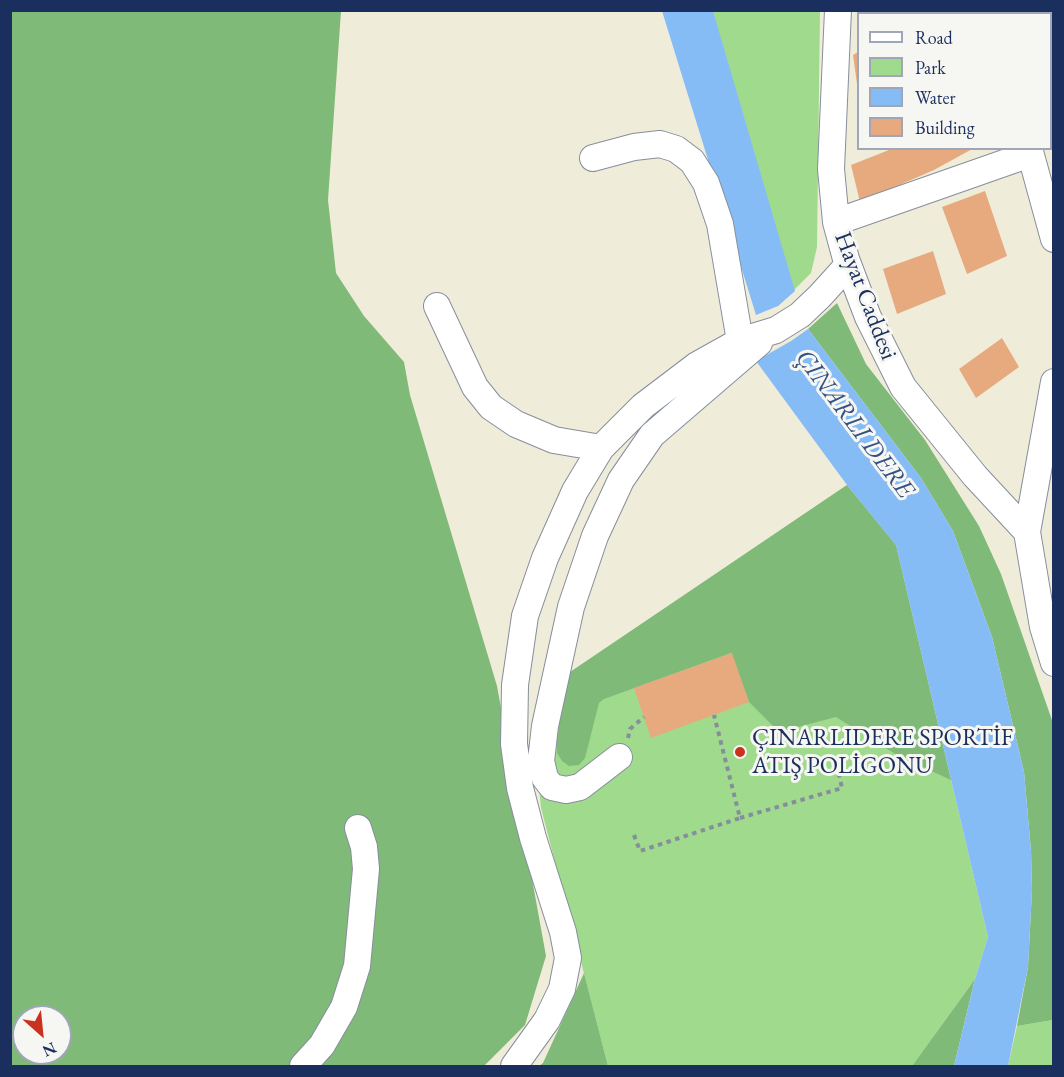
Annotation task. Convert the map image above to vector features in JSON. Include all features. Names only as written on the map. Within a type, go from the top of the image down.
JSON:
[{"type":"street","name":"Hayat Caddesi","points":[[838,10],[831,169],[836,222],[848,265],[868,317],[903,387],[975,476],[1027,532]]},
{"type":"street","points":[[593,158],[634,147],[660,144],[676,149],[692,161],[706,183],[720,224],[740,341]]},
{"type":"street","points":[[836,222],[1029,151],[1053,239]]},
{"type":"street","points":[[620,758],[580,787],[566,790],[552,787],[545,778],[541,761],[545,726],[571,608],[595,536],[621,480],[652,435],[776,330],[800,315],[848,265]]},
{"type":"street","points":[[436,306],[475,387],[491,408],[516,424],[554,440],[601,448]]},
{"type":"street","points":[[514,1066],[547,1020],[562,989],[568,958],[563,932],[533,838],[520,788],[514,744],[515,685],[525,616],[545,558],[575,491],[601,448],[652,399],[697,365],[740,341],[776,330]]},
{"type":"street","points":[[1053,382],[1027,532],[1050,635],[1053,663]]},
{"type":"street","points":[[303,1066],[322,1045],[344,1007],[357,966],[366,868],[364,848],[358,828]]},
{"type":"path","points":[[714,715],[740,818]]},
{"type":"path","points":[[634,835],[640,851],[842,788],[838,771]]},
{"type":"green space","points":[[10,11],[341,11],[328,200],[336,273],[364,316],[404,362],[410,395],[497,686],[546,956],[525,1025],[484,1066],[11,1066]]},
{"type":"green space","points":[[693,11],[820,11],[817,247],[811,273],[778,306]]},
{"type":"green space","points":[[837,303],[866,364],[925,440],[979,526],[1001,574],[1053,723],[1053,1020],[1017,1026],[1028,967],[1032,890],[1031,851],[1024,772],[992,637],[953,531],[921,478],[808,329]]},
{"type":"green space","name":"ÇINARLIDERE SPORTİF ATIŞ POLİGONU","points":[[847,485],[896,545],[988,937],[975,979],[912,1066],[608,1066],[541,808],[533,724],[555,683]]},
{"type":"green space","points":[[847,485],[896,545],[951,780],[897,755],[836,717],[779,732],[749,702],[731,653],[604,699],[599,703],[585,758],[579,765],[569,766],[562,761],[557,753],[557,742],[570,672]]},
{"type":"green space","points":[[584,973],[608,1066],[539,1066],[543,1063]]},
{"type":"green space","points":[[975,979],[954,1066],[912,1066]]},
{"type":"green space","points":[[1053,1020],[1053,1066],[1008,1066],[1017,1026]]},
{"type":"water","points":[[662,11],[713,11],[795,291],[778,306],[756,315]]},
{"type":"water","name":"ÇINARLI DERE","points":[[808,329],[921,478],[953,531],[992,637],[1024,772],[1031,851],[1032,890],[1028,967],[1008,1066],[954,1066],[975,979],[988,937],[896,545],[847,485],[756,361]]},
{"type":"building","points":[[857,53],[857,84],[853,55]]},
{"type":"building","points":[[1052,77],[1053,77],[1052,121]]},
{"type":"building","points":[[889,150],[970,150],[934,170],[860,202],[851,165]]},
{"type":"building","points":[[985,191],[1007,256],[967,274],[942,207]]},
{"type":"building","points":[[933,251],[946,294],[897,314],[883,269]]},
{"type":"building","points":[[1002,338],[1019,367],[976,398],[959,369]]},
{"type":"building","points":[[732,653],[749,702],[651,738],[634,688]]},
{"type":"place","name":"ÇINARLIDERE SPORTİF ATIŞ POLİGONU","points":[[740,752]]}]
